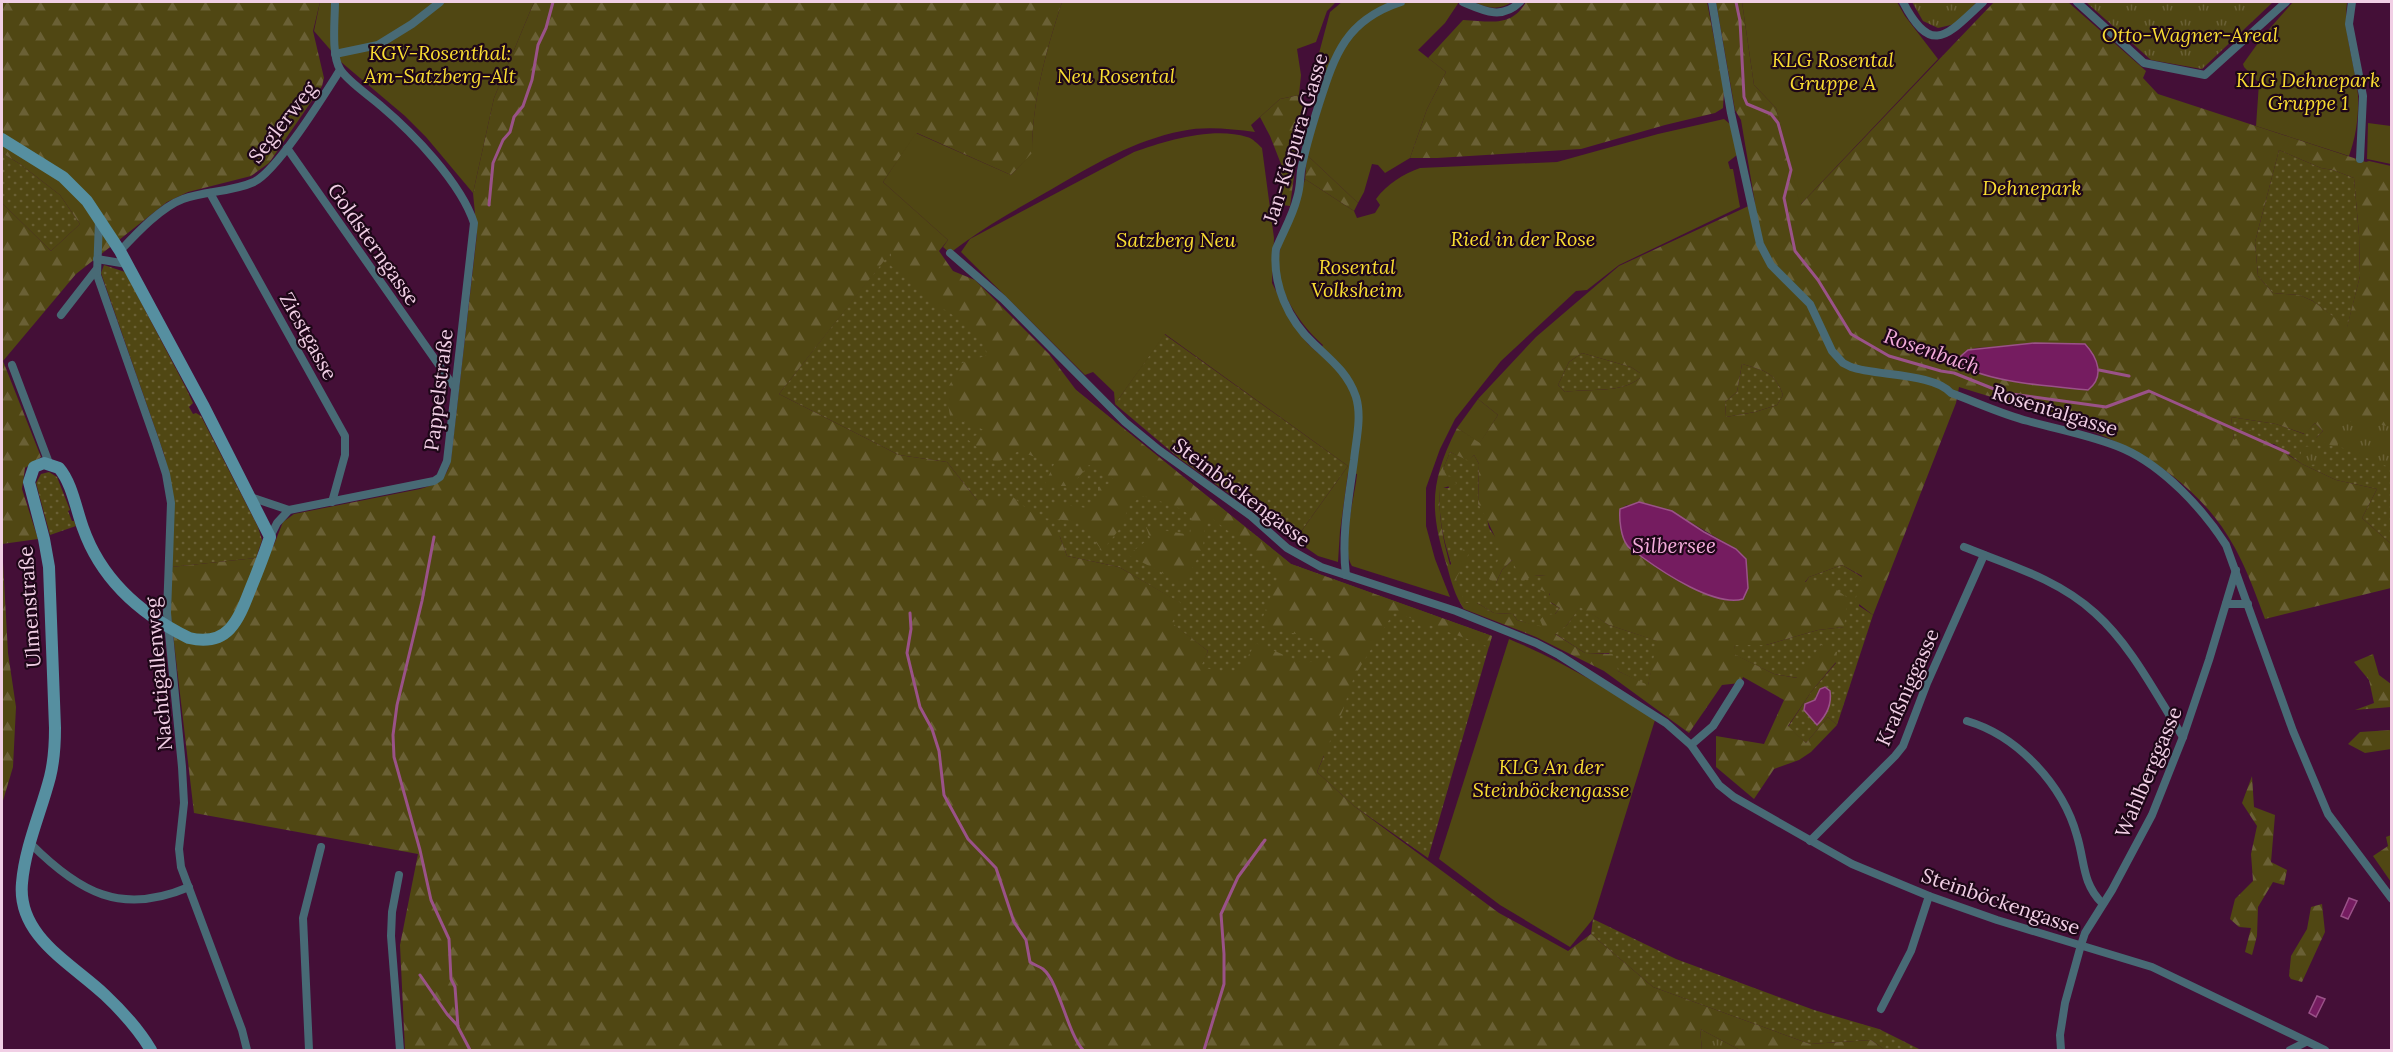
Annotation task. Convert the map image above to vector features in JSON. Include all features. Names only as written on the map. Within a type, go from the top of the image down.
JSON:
[{"type":"street","points":[[335,2],[335,54],[340,70]]},
{"type":"street","points":[[335,54],[378,45],[412,24],[440,2]]},
{"type":"street","name":"Jan-Kiepura-Gasse","points":[[1346,574],[1343,543],[1358,431],[1357,402],[1352,386],[1341,370],[1305,335],[1291,314],[1279,289],[1275,257],[1278,243],[1297,199],[1313,123],[1334,60],[1348,38],[1365,20],[1401,2]]},
{"type":"street","points":[[1463,2],[1493,14],[1510,10],[1520,2]]},
{"type":"street","name":"Rosentalgasse","points":[[1712,2],[1731,113],[1760,244],[1771,265],[1810,304],[1836,357],[1851,367],[1933,383],[1946,388],[1951,393],[2007,414],[2102,441],[2133,454],[2160,472],[2200,509],[2226,545],[2293,731],[2328,814],[2391,899]]},
{"type":"street","points":[[1903,2],[1913,20],[1922,30],[1940,36],[1949,33],[1983,2]]},
{"type":"street","points":[[2076,2],[2138,59],[2150,65],[2205,75],[2286,2]]},
{"type":"street","points":[[2352,2],[2349,24],[2363,96],[2360,159]]},
{"type":"street","name":"Seglerweg","points":[[120,251],[168,207],[182,199],[254,182],[265,174],[287,148],[340,70]]},
{"type":"street","name":"Pappelstraße","points":[[250,497],[289,510],[409,487],[440,477],[447,461],[474,223],[469,208],[450,180],[398,120],[340,70]]},
{"type":"street","points":[[2,139],[68,181],[87,201],[120,251],[270,537]]},
{"type":"street","name":"Goldsterngasse","points":[[287,148],[455,388]]},
{"type":"street","name":"Ziestgasse","points":[[210,193],[345,436],[345,455],[332,502]]},
{"type":"street","name":"Nachtigallenweg","points":[[99,220],[96,270],[166,474],[171,513],[166,613],[184,802],[179,849],[181,867],[242,1030],[247,1050]]},
{"type":"street","name":"Steinböckengasse","points":[[950,253],[1003,299],[1138,433],[1251,516],[1287,548],[1315,565],[1456,611],[1536,643],[1645,708],[1691,745],[1719,785],[1743,803],[1852,864],[1929,896],[1997,920],[2152,967],[2325,1050]]},
{"type":"street","points":[[97,259],[127,264]]},
{"type":"street","points":[[62,315],[96,270]]},
{"type":"street","points":[[12,365],[49,463],[64,473],[91,547],[113,582],[131,601],[189,638],[198,640],[215,638],[234,626],[242,612],[270,537],[277,523],[289,510]]},
{"type":"street","name":"Ulmenstraße","points":[[49,463],[34,467],[28,482],[44,538],[49,567],[54,753],[50,777],[23,874],[21,891],[24,909],[31,927],[45,944],[106,995],[152,1050]]},
{"type":"street","points":[[1964,547],[2030,571],[2066,591],[2095,612],[2118,637],[2183,737]]},
{"type":"street","name":"Kraßniggasse","points":[[1810,841],[1903,746],[1927,683],[1984,555]]},
{"type":"street","name":"Wahlberggasse","points":[[2061,1050],[2060,1035],[2065,1004],[2081,945],[2152,815],[2183,737],[2236,569]]},
{"type":"street","points":[[2226,604],[2248,604]]},
{"type":"street","points":[[1691,745],[1713,726],[1740,683]]},
{"type":"street","points":[[1966,721],[1992,731],[2011,744],[2035,765],[2057,790],[2068,808],[2091,892],[2102,903]]},
{"type":"street","points":[[31,844],[55,868],[91,891],[139,900],[170,895],[189,887]]},
{"type":"street","points":[[309,1050],[303,918],[321,847]]},
{"type":"street","points":[[399,875],[392,912],[391,936],[400,1050]]},
{"type":"street","points":[[1881,1009],[1911,951],[1929,896]]},
{"type":"street","points":[[2290,1050],[2306,1042]]},
{"type":"green space","points":[[2,2],[320,2],[313,31],[324,78],[322,86],[269,163],[251,176],[188,192],[167,202],[76,274],[3,361],[41,457],[25,468],[22,489],[38,539],[2,544],[2,203],[51,251],[80,224],[60,195],[2,153]]},
{"type":"green space","name":"KGV-Rosenthal: Am-Satzberg-Alt","points":[[320,2],[534,2],[494,98],[473,193],[426,137],[405,116],[341,62],[314,31]]},
{"type":"green space","points":[[534,2],[1062,2],[1037,96],[1032,154],[1011,175],[917,133],[883,182],[948,240],[939,251],[953,271],[975,280],[1049,354],[1076,390],[1291,564],[1492,636],[1489,647],[1394,612],[1354,677],[1317,772],[1354,806],[1499,913],[1568,951],[1591,934],[1653,987],[1810,1044],[1871,1040],[1885,1050],[1740,1050],[1700,1029],[1702,1050],[405,1050],[400,945],[418,854],[194,813],[171,617],[171,567],[256,558],[273,547],[283,522],[294,514],[420,489],[437,483],[444,476],[451,459],[477,234],[473,193],[494,98]],"holes":[[[891,252],[891,266],[913,282],[934,303],[976,330],[988,355],[962,363],[946,391],[950,416],[989,432],[966,438],[996,463],[1019,451],[1054,464],[1044,486],[1071,486],[1089,465],[1117,481],[1098,487],[1098,499],[1087,508],[1057,504],[1043,518],[1082,522],[1102,551],[1122,526],[1129,505],[1143,496],[1175,506],[1192,516],[1190,535],[1146,527],[1150,538],[1128,555],[1184,584],[1203,548],[1206,514],[1249,547],[1279,574],[1260,625],[1324,641],[1332,659],[1303,663],[1256,643],[1236,675],[1201,667],[1208,651],[1172,623],[1181,603],[1119,567],[1067,556],[1060,537],[1013,497],[977,500],[947,462],[899,455],[779,394]]]},
{"type":"green space","name":"Neu Rosental","points":[[1062,2],[1336,2],[1327,11],[1316,42],[1297,49],[1301,75],[1299,95],[1280,99],[1251,125],[1255,132],[1218,128],[1191,129],[1148,140],[1099,162],[1013,211],[950,253],[943,247],[948,240],[883,182],[916,133],[1011,175],[1032,153],[1037,95]]},
{"type":"green space","points":[[1342,2],[1459,2],[1445,23],[1418,50],[1446,72],[1427,109],[1410,158],[1385,173],[1378,165],[1372,164],[1364,192],[1358,203],[1307,155],[1330,80],[1318,57],[1330,12]]},
{"type":"green space","points":[[1474,2],[1512,2],[1493,8]]},
{"type":"green space","points":[[1526,2],[1707,2],[1724,90],[1723,108],[1715,113],[1581,149],[1410,158],[1427,109],[1446,72],[1428,58],[1463,20],[1491,22],[1507,19],[1514,16]]},
{"type":"green space","name":"Dehnepark","points":[[1716,2],[1742,2],[1754,85],[1776,108],[1801,204],[1994,2],[2068,2],[2146,71],[2143,78],[2158,94],[2366,162],[2391,166],[2391,438],[2350,427],[2338,448],[2315,439],[2323,431],[2315,423],[2305,434],[2276,424],[2231,417],[2234,440],[2250,430],[2302,464],[2336,480],[2377,489],[2362,518],[2390,543],[2391,588],[2265,619],[2235,548],[2211,513],[2182,484],[2150,460],[2114,441],[2038,411],[1959,387],[1956,403],[1873,615],[1855,601],[1862,576],[1842,565],[1809,577],[1805,582],[1827,583],[1848,598],[1844,627],[1818,630],[1766,645],[1735,645],[1734,654],[1774,674],[1797,678],[1821,645],[1837,652],[1836,662],[1811,692],[1788,726],[1806,743],[1828,717],[1837,725],[1811,752],[1799,760],[1774,769],[1754,799],[1716,767],[1716,736],[1764,744],[1784,700],[1743,677],[1740,683],[1722,685],[1689,733],[1604,671],[1536,637],[1464,609],[1450,577],[1435,512],[1437,480],[1457,428],[1480,442],[1498,415],[1478,399],[1536,337],[1619,266],[1755,203],[1741,120],[1735,110]],"holes":[[[2279,150],[2321,168],[2354,178],[2360,276],[2347,327],[2313,301],[2299,295],[2273,293],[2258,276],[2255,242]],[[2054,343],[1964,352],[1975,348]],[[1582,353],[1631,367],[1640,373],[1640,378],[1632,383],[1614,388],[1565,392],[1558,385],[1569,362]],[[1742,364],[1757,368],[1772,376],[1783,395],[1777,405],[1726,417],[1725,402],[1737,392]],[[1450,452],[1469,461],[1474,455],[1479,464],[1478,504],[1500,549],[1500,555],[1489,579],[1496,583],[1502,570],[1512,560],[1522,582],[1534,575],[1546,576],[1539,589],[1550,594],[1547,600],[1560,608],[1555,614],[1544,615],[1540,620],[1543,627],[1517,620],[1513,614],[1494,613],[1477,603],[1465,603],[1456,579],[1470,551],[1465,548],[1450,565],[1442,527],[1440,489],[1456,484],[1455,477],[1447,476],[1443,469]],[[1627,505],[1690,522],[1736,549],[1743,599],[1734,601],[1719,598],[1703,593],[1684,582],[1620,509]],[[1580,607],[1609,625],[1657,641],[1648,685],[1618,671],[1615,654],[1585,653],[1555,634],[1567,625]]]},
{"type":"green space","name":"KLG Rosental Gruppe A","points":[[1742,2],[1897,2],[1938,59],[1800,205],[1776,108],[1754,85]]},
{"type":"green space","points":[[1912,2],[1977,2],[1955,24],[1938,28],[1923,21]]},
{"type":"green space","name":"Otto-Wagner-Areal","points":[[2086,2],[2273,2],[2202,69],[2151,60]]},
{"type":"green space","name":"KLG Dehnepark Gruppe 1","points":[[2293,2],[2347,2],[2347,26],[2358,95],[2355,134],[2349,156],[2256,126],[2259,83],[2243,64],[2263,36]]},
{"type":"green space","points":[[1299,95],[1304,101],[1290,206],[1282,205],[1281,164],[1260,117],[1280,99]]},
{"type":"green space","points":[[1724,119],[1730,124],[1737,155],[1728,162],[1730,169],[1733,169],[1740,207],[1619,265],[1587,290],[1576,291],[1501,361],[1455,419],[1440,449],[1426,488],[1426,526],[1435,559],[1450,597],[1352,566],[1347,547],[1357,474],[1348,473],[1338,562],[1318,556],[1295,540],[1348,466],[1165,334],[1115,404],[1114,392],[1093,372],[1085,375],[961,252],[970,239],[1134,152],[1189,136],[1220,133],[1247,137],[1262,148],[1274,238],[1272,283],[1292,323],[1318,353],[1323,345],[1296,315],[1283,290],[1280,277],[1280,250],[1305,179],[1354,211],[1357,218],[1375,213],[1380,205],[1376,199],[1390,184],[1420,168],[1557,162],[1658,134]]},
{"type":"green space","points":[[2368,123],[2391,126],[2391,164],[2367,159]]},
{"type":"green space","points":[[2279,150],[2321,168],[2354,178],[2360,276],[2347,328],[2313,301],[2299,295],[2273,293],[2258,276],[2255,242]]},
{"type":"green space","points":[[2,153],[60,195],[80,224],[51,251],[2,203]]},
{"type":"green space","points":[[1307,155],[1358,203],[1354,211],[1305,179]]},
{"type":"green space","points":[[891,251],[1076,390],[1291,564],[1492,636],[1428,858],[1354,806],[1317,772],[1324,756],[1200,667],[1208,651],[1171,623],[1180,603],[1119,567],[1067,556],[1060,537],[977,500],[947,462],[899,455],[779,394]]},
{"type":"green space","points":[[104,265],[125,272],[186,388],[193,403],[189,407],[193,414],[201,416],[258,527],[262,540],[256,558],[171,567],[173,510],[168,469],[101,273]]},
{"type":"green space","points":[[1164,334],[1348,466],[1295,540],[1180,459],[1115,404]]},
{"type":"green space","points":[[1582,353],[1631,367],[1640,373],[1640,378],[1614,388],[1565,392],[1558,385],[1569,362]]},
{"type":"green space","points":[[1742,364],[1757,368],[1772,376],[1783,395],[1777,405],[1726,417],[1725,402],[1737,392]]},
{"type":"green space","points":[[1478,399],[1498,415],[1480,443],[1457,428]]},
{"type":"green space","points":[[2231,417],[2276,424],[2304,434],[2315,423],[2323,431],[2316,438],[2350,426],[2391,438],[2391,568],[2389,566],[2390,543],[2362,518],[2377,489],[2336,480],[2302,464],[2274,444],[2234,440]]},
{"type":"green space","points":[[2365,421],[2391,427],[2391,468],[2338,446],[2336,423]]},
{"type":"green space","points":[[2313,446],[2323,453],[2321,464],[2309,465],[2300,457],[2302,447]]},
{"type":"green space","points":[[1450,452],[1469,460],[1474,455],[1479,464],[1478,504],[1486,514],[1489,528],[1498,541],[1501,552],[1496,583],[1502,570],[1512,560],[1534,575],[1546,576],[1551,603],[1560,608],[1543,628],[1517,620],[1513,614],[1494,613],[1477,603],[1465,603],[1461,596],[1445,543],[1440,517],[1440,488],[1449,488],[1443,469]]},
{"type":"green space","points":[[49,472],[57,477],[70,510],[68,511],[76,526],[50,535],[36,483],[41,474]]},
{"type":"green space","points":[[2,544],[8,653],[16,707],[13,767],[2,804]]},
{"type":"green space","points":[[1842,565],[1862,577],[1859,606],[1873,615],[1837,725],[1828,717],[1806,743],[1788,727],[1811,692],[1836,663],[1821,646],[1798,678],[1774,674],[1733,654],[1735,645],[1766,645],[1818,630],[1844,627],[1805,583],[1809,577]]},
{"type":"green space","points":[[1580,606],[1609,625],[1658,641],[1648,686],[1618,671],[1609,653],[1585,653],[1554,633],[1567,625]]},
{"type":"green space","name":"KLG An der Steinböckengasse","points":[[1509,639],[1584,676],[1655,720],[1593,919],[1570,947],[1500,905],[1439,859]]},
{"type":"green space","points":[[2373,654],[2379,675],[2391,684],[2391,707],[2355,710],[2374,703],[2369,680],[2354,662]]},
{"type":"green space","points":[[2391,730],[2391,749],[2365,753],[2348,744],[2360,732]]},
{"type":"green space","points":[[2252,776],[2254,807],[2275,815],[2271,862],[2287,870],[2284,885],[2273,882],[2258,907],[2257,936],[2252,955],[2245,952],[2251,928],[2239,927],[2230,919],[2235,899],[2253,881],[2251,854],[2257,826],[2242,803]]},
{"type":"green space","points":[[2392,835],[2391,882],[2373,856],[2388,846],[2386,837]]},
{"type":"green space","points":[[2322,904],[2325,932],[2302,982],[2291,979],[2289,976],[2291,956],[2307,929],[2311,907]]},
{"type":"green space","points":[[1593,919],[1676,959],[1814,1010],[1879,1029],[1921,1050],[1885,1050],[1871,1040],[1810,1044],[1653,987],[1591,934]]},
{"type":"green space","points":[[1700,1029],[1740,1050],[1702,1050]]},
{"type":"water","points":[[2035,343],[2085,344],[2096,361],[2097,379],[2088,390],[2039,385],[1982,374],[1959,361],[1968,350]]},
{"type":"water","name":"Silbersee","points":[[1639,502],[1672,511],[1736,549],[1746,559],[1748,588],[1743,599],[1718,598],[1690,587],[1630,548],[1622,533],[1620,509]]},
{"type":"water","points":[[1825,687],[1830,691],[1829,705],[1826,714],[1817,725],[1804,710],[1805,704],[1815,700],[1820,689]]},
{"type":"water","points":[[2349,898],[2357,901],[2348,919],[2341,916]]},
{"type":"water","points":[[2317,996],[2325,999],[2316,1017],[2309,1013]]},
{"type":"waterway","points":[[489,205],[493,163],[503,140],[510,132],[514,117],[523,106],[532,80],[538,45],[546,28],[553,2]]},
{"type":"waterway","name":"Rosenbach","points":[[1736,2],[1740,21],[1744,97],[1747,104],[1771,114],[1778,123],[1791,170],[1784,198],[1795,251],[1818,280],[1851,334],[1889,356],[1954,373],[2004,393],[2106,407],[2149,391],[2288,453]]},
{"type":"waterway","points":[[2099,370],[2129,376]]},
{"type":"waterway","points":[[434,537],[422,601],[397,705],[393,735],[394,757],[420,850],[431,900],[449,939],[451,979],[455,987],[458,1027],[470,1050]]},
{"type":"waterway","points":[[910,613],[911,629],[907,653],[920,707],[932,729],[939,751],[944,795],[968,839],[996,868],[1014,922],[1026,940],[1030,962],[1049,975],[1072,1032],[1083,1050]]},
{"type":"waterway","points":[[1204,1050],[1224,984],[1221,914],[1238,877],[1265,840]]},
{"type":"waterway","points":[[420,975],[458,1026]]},
{"type":"park label","name":"Ried in der Rose","points":[[1523,238]]},
{"type":"park label","name":"Satzberg Neu","points":[[1176,239]]},
{"type":"park label","name":"Rosental Volksheim","points":[[1357,278]]}]
